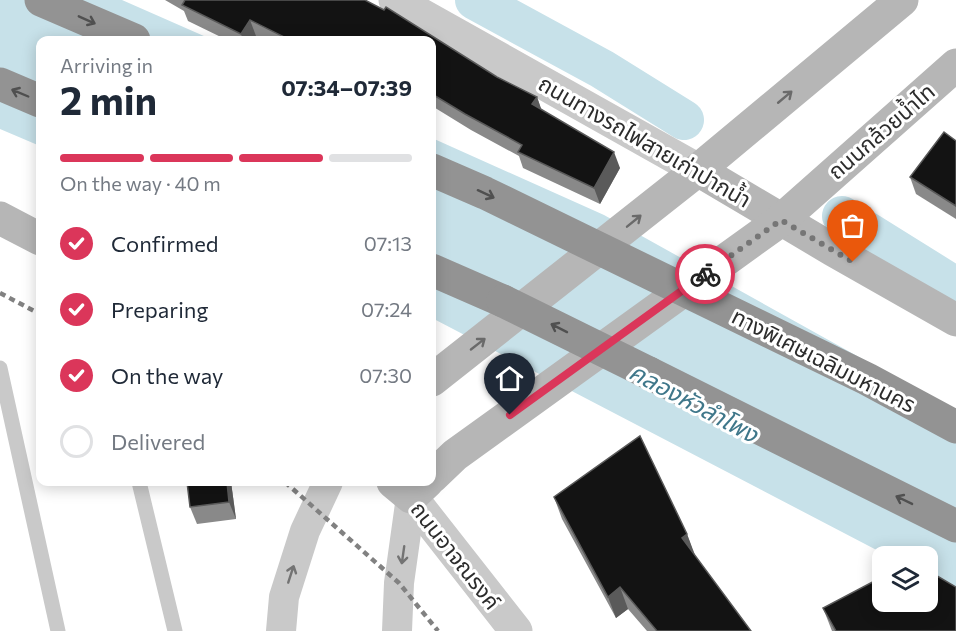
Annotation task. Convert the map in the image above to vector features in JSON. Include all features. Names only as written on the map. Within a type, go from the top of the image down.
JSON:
[{"type":"highway","points":[[41,0],[125,36]]},
{"type":"highway","points":[[0,84],[36,100]]},
{"type":"highway","name":"ทางพิเศษเฉลิมมหานคร","points":[[436,172],[495,198],[867,379],[956,427]]},
{"type":"highway","points":[[436,272],[503,300],[956,526]]},
{"type":"main road","points":[[436,377],[698,170],[902,0]]},
{"type":"main road","name":"ถนนกล้วยน้ำไท","points":[[436,469],[781,220],[956,65]]},
{"type":"main road","name":"ถนนทางรถไฟสายเก่าปากน้ำ","points":[[698,170],[956,320]]},
{"type":"main road","points":[[0,218],[36,237]]},
{"type":"street","name":"ถนนทางรถไฟสายเก่าปากน้ำ","points":[[395,0],[698,170]]},
{"type":"street","points":[[281,631],[284,597],[305,531],[326,486]]},
{"type":"street","points":[[396,631],[399,583],[422,486]]},
{"type":"street","name":"ถนนอาจณรงค์","points":[[429,486],[516,631]]},
{"type":"lane","points":[[0,368],[58,631]]},
{"type":"lane","points":[[140,486],[175,631]]},
{"type":"water","points":[[0,0],[122,0],[204,36],[36,36],[36,144],[0,129]]},
{"type":"water","name":"คลองหัวลำโพง","points":[[436,140],[604,215],[956,411],[956,592],[938,583],[938,546],[872,548],[436,320]]},
{"type":"building","points":[[185,0],[365,0],[384,10],[386,7],[432,36],[282,36],[250,20],[241,34],[182,5]]},
{"type":"building","points":[[436,39],[497,77],[537,97],[532,104],[614,152],[594,188],[518,152],[522,145],[436,96]]},
{"type":"building","points":[[944,132],[956,141],[956,206],[910,177]]},
{"type":"building","points":[[640,436],[687,534],[682,538],[751,631],[657,631],[620,587],[608,597],[554,497]]},
{"type":"building","points":[[187,486],[227,486],[229,502],[190,507]]},
{"type":"building","points":[[938,576],[956,587],[956,631],[836,631],[823,608],[872,582],[872,612],[938,612]]},
{"type":"waterway","points":[[475,0],[602,69],[684,120]]},
{"type":"waterway","points":[[842,216],[956,287]]},
{"type":"railway","points":[[0,293],[36,312]]},
{"type":"railway","points":[[290,486],[399,583],[438,631]]},
{"type":"way so far","points":[[705,274],[781,220],[853,262]]},
{"type":"route","points":[[510,415],[705,274]]}]
